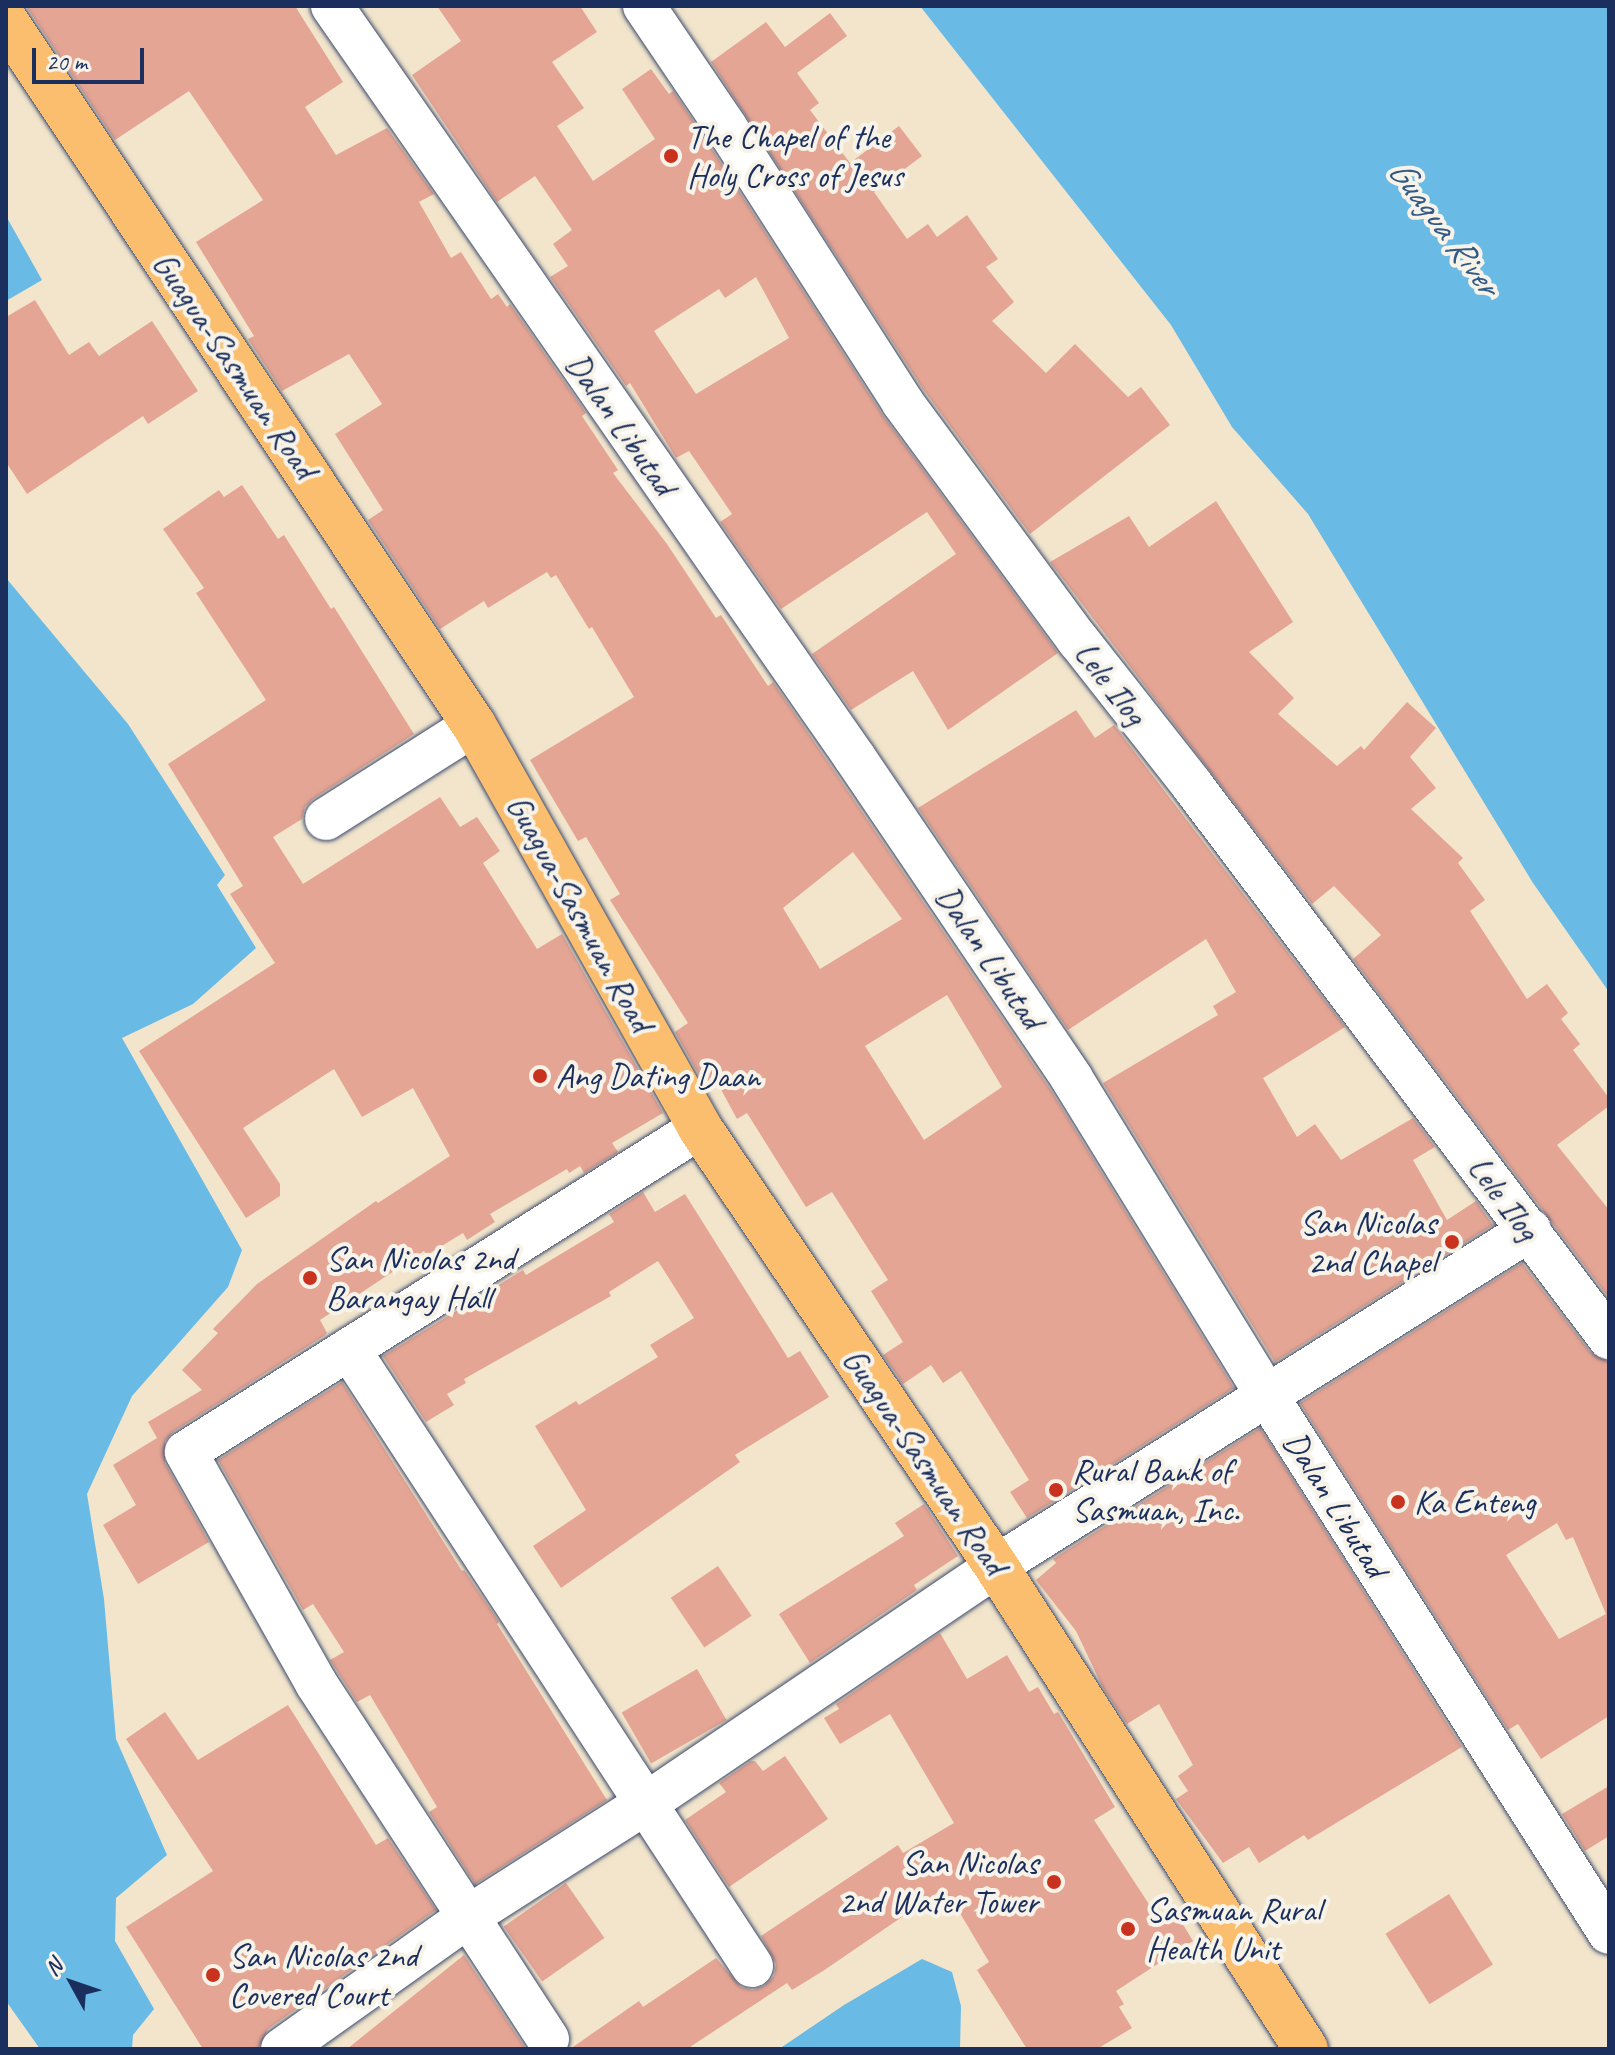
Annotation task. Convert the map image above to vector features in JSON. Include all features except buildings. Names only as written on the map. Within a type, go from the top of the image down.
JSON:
[{"type":"main road","name":"Guagua-Sasmuan Road","points":[[6,21],[474,725],[700,1128],[996,1566],[1306,2049]]},
{"type":"street","name":"Dalan Libutad","points":[[332,6],[855,758],[1072,1079],[1268,1397],[1609,1933]]},
{"type":"street","name":"Lele Ilog","points":[[644,6],[726,127],[903,403],[1078,640],[1530,1230],[1609,1338]]},
{"type":"street","points":[[326,819],[474,725]]},
{"type":"street","points":[[548,2039],[316,1683],[186,1452],[700,1128]]},
{"type":"street","points":[[282,2049],[469,1916],[645,1804],[996,1566],[1530,1230]]},
{"type":"street","points":[[349,1349],[752,1966]]},
{"type":"water","name":"Guagua River","points":[[920,6],[1609,6],[1609,992],[1533,883],[1308,514],[1232,427],[1171,325]]},
{"type":"water","points":[[6,216],[42,280],[6,301]]},
{"type":"water","points":[[6,578],[128,724],[225,875],[217,885],[256,948],[193,1004],[122,1038],[242,1250],[228,1287],[132,1396],[87,1494],[104,1599],[116,1739],[167,1855],[116,1898],[115,1941],[154,2009],[133,2035],[132,2049],[40,2049],[6,2001]]},
{"type":"water","points":[[922,1959],[952,1972],[961,2006],[960,2049],[779,2049],[844,2005]]},
{"type":"place","name":"The Chapel of the Holy Cross of Jesus","points":[[671,156]]},
{"type":"place","name":"Ang Dating Daan","points":[[540,1076]]},
{"type":"place","name":"San Nicolas 2nd Chapel","points":[[1452,1242]]},
{"type":"place","name":"San Nicolas 2nd Barangay Hall","points":[[310,1278]]},
{"type":"place","name":"Rural Bank of Sasmuan, Inc.","points":[[1056,1490]]},
{"type":"place","name":"Ka Enteng","points":[[1398,1502]]},
{"type":"place","name":"San Nicolas 2nd Water Tower","points":[[1054,1882]]},
{"type":"place","name":"Sasmuan Rural Health Unit","points":[[1128,1929]]},
{"type":"place","name":"San Nicolas 2nd Covered Court","points":[[213,1975]]}]
